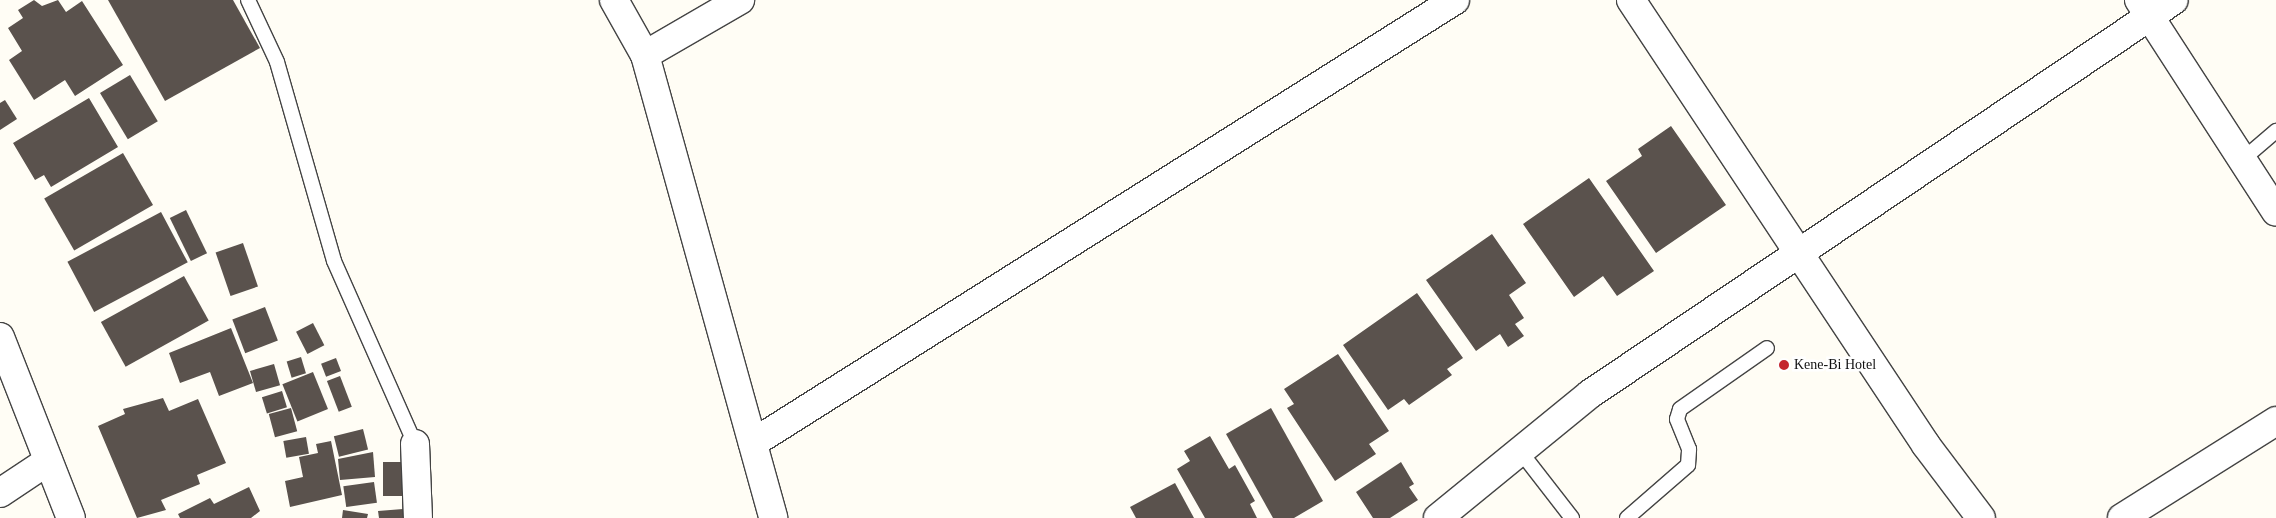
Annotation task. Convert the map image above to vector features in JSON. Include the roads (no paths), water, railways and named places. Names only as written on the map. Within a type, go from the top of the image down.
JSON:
[{"type":"street","points":[[614,0],[644,55],[773,518]]},
{"type":"street","points":[[644,55],[740,0]]},
{"type":"street","points":[[753,443],[1455,0]]},
{"type":"street","points":[[1631,0],[1926,445],[1981,518]]},
{"type":"street","points":[[1438,518],[1590,394],[1799,256],[2144,8],[2174,0]]},
{"type":"street","points":[[2144,8],[2276,212]]},
{"type":"street","points":[[0,337],[70,518]]},
{"type":"street","points":[[2122,518],[2276,421]]},
{"type":"street","points":[[415,444],[418,518]]},
{"type":"street","points":[[0,493],[48,461]]},
{"type":"lane","points":[[248,0],[277,62],[334,261],[415,444]]},
{"type":"lane","points":[[2242,160],[2276,133]]},
{"type":"lane","points":[[1627,518],[1688,465],[1689,449],[1677,419],[1680,409],[1767,348]]},
{"type":"lane","points":[[1520,451],[1572,518]]},
{"type":"place","name":"Kene-Bi Hotel","points":[[1784,365]]}]
